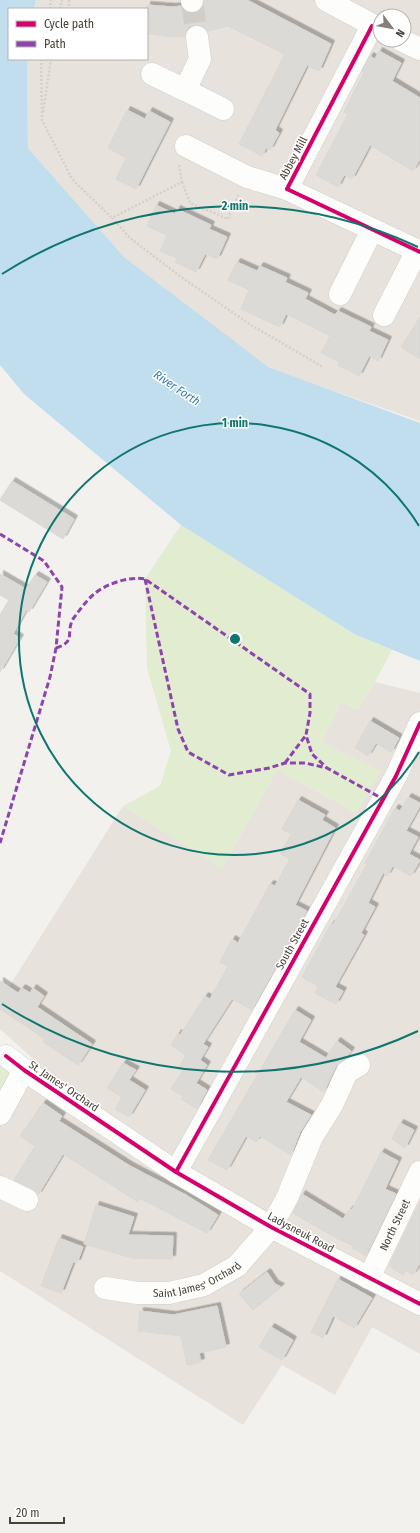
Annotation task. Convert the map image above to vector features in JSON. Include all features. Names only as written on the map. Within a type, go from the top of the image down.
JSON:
[{"type":"street","points":[[326,0],[372,25]]},
{"type":"street","name":"Abbey Mill","points":[[372,34],[287,189],[419,252]]},
{"type":"street","points":[[185,90],[200,59],[197,37]]},
{"type":"street","points":[[152,74],[223,109]]},
{"type":"street","points":[[186,146],[246,178],[287,189]]},
{"type":"street","points":[[340,294],[372,230]]},
{"type":"street","points":[[384,315],[419,252]]},
{"type":"street","name":"South Street","points":[[176,1172],[396,776],[420,723]]},
{"type":"street","name":"St. James' Orchard","points":[[6,1056],[24,1070],[176,1172]]},
{"type":"street","name":"Saint James' Orchard","points":[[106,1288],[138,1293],[168,1293],[204,1285],[237,1266],[271,1227],[287,1198],[312,1137],[332,1105],[347,1072],[359,1065]]},
{"type":"street","points":[[0,1114],[24,1070]]},
{"type":"street","name":"Ladysneuk Road","points":[[176,1172],[271,1227],[420,1304]]},
{"type":"street","name":"North Street","points":[[369,1278],[420,1172]]},
{"type":"street","points":[[0,1187],[27,1200]]},
{"type":"path","points":[[41,60],[42,120],[72,179],[130,238],[180,277],[251,325],[323,367]]},
{"type":"path","points":[[42,120],[51,60]]},
{"type":"path","points":[[186,146],[178,159],[182,182],[190,203],[228,219],[246,178]]},
{"type":"path","points":[[112,218],[182,182]]},
{"type":"shaded area","points":[[36,0],[420,0],[420,421],[268,368],[124,257],[28,148],[27,60],[148,60],[148,8],[34,8]]},
{"type":"shaded area","points":[[164,56],[182,66],[176,76],[200,90],[207,79],[235,93],[216,132],[136,90],[142,79],[129,71],[135,60],[157,69]]},
{"type":"shaded area","points":[[375,682],[420,693],[420,1354],[372,1327],[335,1395],[282,1365],[243,1425],[0,1271],[0,1123],[39,1064],[0,1029],[0,1001],[123,806],[222,868],[277,770],[357,813],[322,742],[341,702],[358,710]]},
{"type":"green space","points":[[181,525],[356,635],[392,650],[358,710],[341,702],[322,742],[381,771],[357,813],[277,770],[222,868],[123,806],[160,786],[171,751],[147,668],[145,579]]},
{"type":"green space","points":[[0,1058],[24,1070],[0,1116]]},
{"type":"water","name":"River Forth","points":[[0,0],[36,0],[34,8],[8,8],[8,60],[27,60],[28,148],[124,257],[268,367],[420,423],[420,661],[356,635],[181,525],[24,394],[0,365]]},
{"type":"building","points":[[204,0],[247,0],[331,44],[319,71],[307,65],[275,130],[279,133],[270,150],[266,148],[262,156],[239,144],[285,54],[228,26],[208,31],[202,26],[195,25],[189,27],[185,36],[175,37],[148,34],[147,5],[173,7],[181,6],[185,12],[192,13],[198,12],[203,8]]},
{"type":"building","points":[[379,51],[401,63],[392,81],[420,98],[420,159],[413,171],[370,145],[352,179],[344,175],[338,187],[316,175],[348,114],[344,112],[364,72],[362,71],[370,56],[375,59]]},
{"type":"building","points":[[127,110],[145,119],[149,111],[170,122],[136,189],[116,179],[126,158],[108,148]]},
{"type":"building","points":[[156,205],[175,214],[177,209],[211,225],[209,229],[227,237],[217,259],[205,254],[196,272],[175,262],[177,258],[160,251],[167,235],[147,226]]},
{"type":"building","points":[[237,262],[257,271],[260,266],[287,278],[285,282],[308,293],[305,299],[335,315],[338,311],[371,327],[369,331],[388,340],[378,361],[369,356],[359,376],[338,365],[339,362],[321,353],[330,336],[286,314],[280,327],[241,309],[249,290],[228,280]]},
{"type":"building","points":[[420,317],[420,359],[401,347]]},
{"type":"building","points":[[12,481],[74,519],[63,539],[0,500]]},
{"type":"building","points":[[0,574],[26,589],[35,575],[47,582],[29,612],[26,610],[13,634],[20,638],[0,672],[0,615],[9,600],[0,595]]},
{"type":"building","points":[[370,721],[399,738],[391,752],[376,743],[368,756],[355,748]]},
{"type":"building","points":[[408,797],[420,803],[420,806],[406,831],[418,837],[409,854],[420,860],[411,876],[393,866],[387,876],[383,873],[368,903],[375,907],[361,933],[364,935],[335,987],[343,991],[336,1004],[315,993],[318,986],[302,977],[331,924],[333,925],[367,864],[365,863],[395,808],[400,811]]},
{"type":"building","points":[[298,800],[325,815],[322,820],[335,828],[295,905],[307,911],[252,1010],[232,999],[203,1044],[208,1047],[200,1060],[207,1065],[196,1083],[207,1090],[197,1109],[181,1099],[183,1096],[171,1089],[183,1070],[179,1067],[186,1055],[171,1045],[178,1033],[180,1035],[205,996],[210,999],[228,966],[220,962],[232,939],[238,943],[270,884],[275,886],[290,859],[280,854],[291,834],[282,829]]},
{"type":"building","points":[[0,981],[18,993],[22,988],[30,993],[33,988],[44,996],[37,1007],[92,1044],[78,1065],[43,1042],[45,1039],[0,1009]]},
{"type":"building","points":[[295,1010],[311,1020],[299,1042],[326,1058],[337,1041],[351,1051],[346,1058],[336,1066],[324,1092],[301,1077],[286,1102],[311,1115],[300,1132],[291,1155],[260,1136],[256,1142],[246,1136],[227,1170],[208,1160]]},
{"type":"building","points":[[123,1063],[136,1070],[129,1080],[145,1090],[129,1117],[115,1109],[122,1097],[107,1088]]},
{"type":"building","points":[[43,1103],[62,1116],[59,1121],[130,1166],[186,1195],[218,1215],[207,1233],[139,1198],[138,1202],[63,1154],[38,1195],[33,1189],[14,1180],[35,1146],[20,1136]]},
{"type":"building","points":[[400,1123],[414,1130],[405,1148],[392,1139]]},
{"type":"building","points":[[381,1152],[398,1161],[385,1189],[396,1194],[366,1256],[352,1248],[353,1246],[334,1237],[293,1213],[302,1194],[343,1219],[350,1209],[352,1210]]},
{"type":"building","points":[[96,1205],[134,1217],[128,1235],[173,1236],[172,1259],[132,1258],[84,1244]]},
{"type":"building","points":[[418,1206],[420,1207],[420,1263],[413,1275],[406,1271],[403,1275],[389,1266]]},
{"type":"building","points":[[59,1238],[83,1247],[77,1263],[73,1262],[61,1293],[41,1286]]},
{"type":"building","points":[[267,1272],[275,1284],[281,1287],[253,1310],[239,1294]]},
{"type":"building","points":[[338,1279],[372,1298],[354,1328],[333,1316],[323,1338],[311,1332]]},
{"type":"building","points":[[217,1306],[226,1347],[199,1353],[201,1362],[187,1365],[181,1336],[138,1331],[140,1311],[173,1315]]},
{"type":"building","points":[[271,1327],[293,1340],[282,1360],[259,1347]]},
{"type":"tunnel","points":[[192,1],[197,37]]},
{"type":"marked path","points":[[0,534],[44,561],[62,587],[56,648],[50,677],[0,843]]},
{"type":"marked path","points":[[56,648],[66,643],[73,619],[88,600],[98,591],[111,584],[125,580],[139,578],[145,579],[310,694],[310,713],[306,735],[312,754],[327,768]]},
{"type":"marked path","points":[[145,579],[178,729],[188,752],[229,775],[269,768],[285,763],[305,763],[327,768],[383,799]]},
{"type":"marked path","points":[[285,763],[306,735]]},
{"type":"cycle path","points":[[372,26],[287,189],[420,252]]},
{"type":"cycle path","points":[[176,1172],[396,776],[420,723]]},
{"type":"cycle path","points":[[6,1056],[24,1070],[176,1172],[271,1227],[420,1304]]}]
